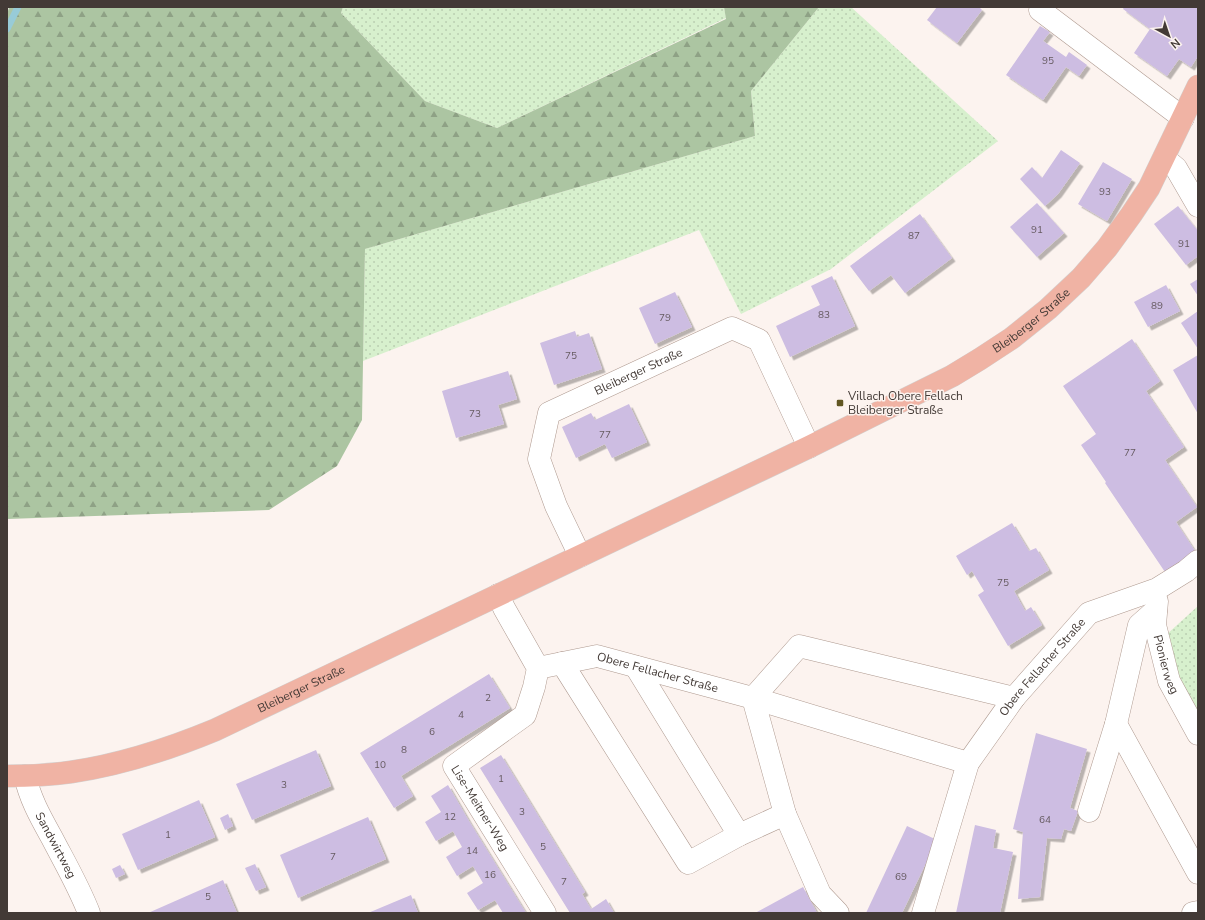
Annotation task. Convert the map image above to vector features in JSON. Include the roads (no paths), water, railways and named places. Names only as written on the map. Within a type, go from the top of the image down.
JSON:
[{"type":"main road","name":"Bleiberger Straße","points":[[16,776],[71,772],[111,764],[184,742],[222,727],[809,447],[952,376],[1012,338],[1048,309],[1081,278],[1107,248],[1149,188],[1198,86]]},
{"type":"street","points":[[1040,10],[1183,118]]},
{"type":"street","points":[[1164,158],[1176,168],[1198,206]]},
{"type":"street","name":"Bleiberger Straße","points":[[580,556],[556,506],[540,459],[549,413],[732,328],[759,340],[809,447]]},
{"type":"street","name":"Obere Fellacher Straße","points":[[923,913],[968,763],[1014,698],[1088,613],[1157,599],[1198,561]]},
{"type":"street","points":[[498,595],[538,668]]},
{"type":"street","points":[[1089,811],[1116,724],[1139,625],[1157,599]]},
{"type":"street","name":"Pionierweg","points":[[1157,599],[1156,625],[1169,681],[1198,734]]},
{"type":"street","points":[[838,913],[820,894],[785,814],[753,698],[799,646],[1014,698]]},
{"type":"street","name":"Obere Fellacher Straße","points":[[538,668],[597,656],[753,698],[968,763]]},
{"type":"street","points":[[562,663],[688,863],[739,835],[785,814]]},
{"type":"street","points":[[636,667],[739,835]]},
{"type":"street","name":"Lise-Meitner-Weg","points":[[538,668],[534,687],[525,715],[454,766],[545,913]]},
{"type":"street","points":[[1116,724],[1198,872]]},
{"type":"street","name":"Sandwirtweg","points":[[16,776],[28,792],[81,892],[89,913]]},
{"type":"street","points":[[1193,913],[1198,912]]},
{"type":"waterway","points":[[7,29],[18,7]]},
{"type":"place","name":"Villach Obere Fellach Bleiberger Straße","points":[[840,403]]}]
